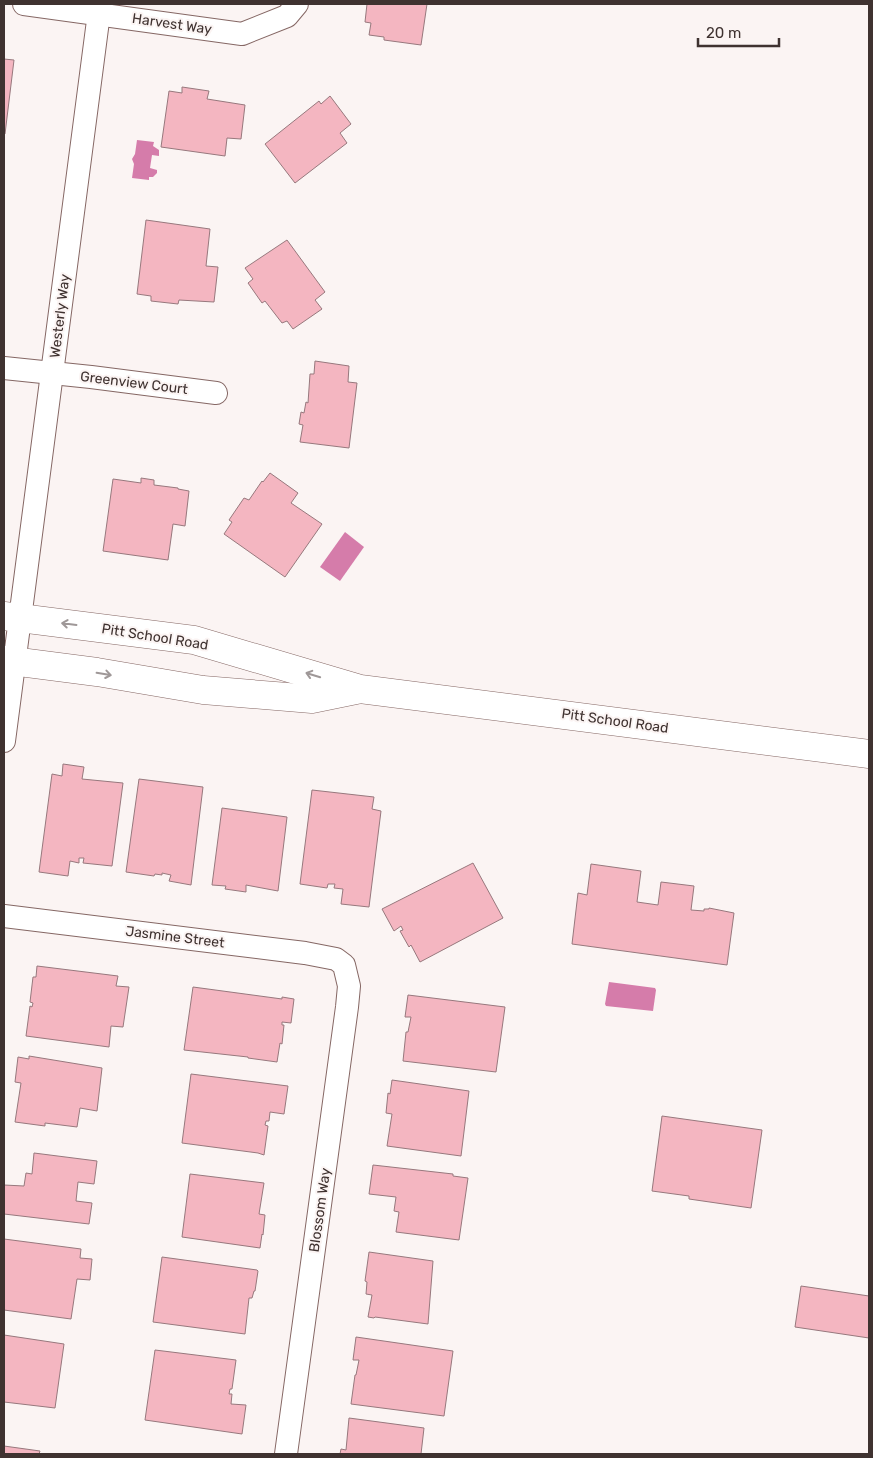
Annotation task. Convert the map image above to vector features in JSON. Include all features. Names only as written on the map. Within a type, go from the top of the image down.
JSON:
[{"type":"street","name":"Harvest Way","points":[[24,4],[242,34],[292,10]]},
{"type":"street","name":"Westerly Way","points":[[4,741],[12,617],[53,374],[99,14]]},
{"type":"street","name":"Greenview Court","points":[[4,368],[216,393]]},
{"type":"street","name":"Pitt School Road","points":[[12,617],[194,640],[360,689],[869,754]]},
{"type":"street","name":"Pitt School Road","points":[[9,661],[97,672],[203,690],[312,699],[360,689]]},
{"type":"street","name":"Jasmine Street","points":[[4,916],[305,953],[336,959],[344,965]]},
{"type":"street","name":"Blossom Way","points":[[286,1454],[347,1007],[349,986],[344,965]]},
{"type":"shaded area","points":[[137,140],[154,142],[153,146],[159,150],[159,156],[152,155],[150,168],[157,170],[157,173],[153,177],[149,177],[149,180],[132,178],[134,164],[132,159],[135,154]]},
{"type":"shaded area","points":[[345,532],[364,547],[340,581],[320,567]]},
{"type":"shaded area","points":[[609,982],[655,988],[653,1011],[606,1006]]},
{"type":"building","points":[[367,4],[427,4],[421,45],[384,40],[384,37],[369,35],[371,23],[365,22]]},
{"type":"building","points":[[4,59],[14,60],[5,134],[4,134]]},
{"type":"building","points":[[182,87],[209,91],[207,99],[245,105],[241,139],[227,138],[225,156],[161,147],[169,91],[182,93]]},
{"type":"building","points":[[330,96],[351,124],[340,133],[347,143],[295,183],[265,144],[319,101],[321,104]]},
{"type":"building","points":[[146,220],[210,229],[206,266],[218,267],[214,302],[179,300],[178,304],[151,301],[151,296],[137,294]]},
{"type":"building","points":[[287,240],[325,292],[315,300],[322,309],[293,329],[287,321],[282,323],[265,301],[262,303],[248,283],[253,279],[245,268]]},
{"type":"building","points":[[315,361],[349,366],[348,382],[357,383],[349,448],[300,442],[303,425],[299,424],[301,412],[304,413],[306,402],[308,403],[310,374],[314,374]]},
{"type":"building","points":[[270,473],[298,493],[291,503],[322,524],[285,577],[224,534],[232,522],[229,520],[244,498],[249,500]]},
{"type":"building","points":[[141,478],[154,480],[154,485],[189,491],[185,526],[173,524],[168,560],[103,551],[113,479],[141,483]]},
{"type":"building","points":[[63,764],[84,767],[82,779],[123,783],[112,866],[83,863],[84,858],[79,858],[79,863],[70,861],[68,876],[39,872],[52,774],[62,776]]},
{"type":"building","points":[[139,779],[203,787],[191,885],[169,881],[171,875],[162,873],[162,875],[155,874],[154,876],[126,872]]},
{"type":"building","points":[[312,790],[374,797],[372,809],[381,811],[369,907],[341,904],[343,889],[334,888],[335,884],[328,884],[327,888],[300,884]]},
{"type":"building","points":[[222,808],[287,817],[278,891],[246,885],[246,892],[225,889],[226,886],[212,885]]},
{"type":"building","points":[[473,863],[503,918],[420,962],[411,945],[409,947],[400,931],[403,930],[401,926],[394,931],[382,909]]},
{"type":"building","points":[[591,864],[641,871],[637,902],[658,905],[661,882],[694,886],[691,910],[704,911],[704,909],[709,908],[734,913],[727,965],[572,944],[578,893],[587,895]]},
{"type":"building","points":[[37,966],[118,976],[116,986],[129,987],[123,1027],[111,1026],[109,1047],[26,1036],[30,1006],[32,1007],[33,1003],[30,1002],[33,977],[36,977]]},
{"type":"building","points":[[193,987],[294,999],[291,1023],[282,1022],[282,1025],[284,1025],[282,1044],[280,1043],[277,1062],[184,1050]]},
{"type":"building","points":[[408,995],[505,1007],[496,1072],[403,1061],[406,1032],[408,1032],[411,1017],[405,1017]]},
{"type":"building","points":[[29,1056],[102,1068],[97,1111],[80,1108],[77,1127],[45,1123],[45,1126],[15,1122],[21,1083],[15,1082],[18,1057],[29,1059]]},
{"type":"building","points":[[191,1074],[288,1086],[284,1114],[270,1112],[269,1121],[266,1121],[265,1125],[268,1126],[264,1155],[182,1143]]},
{"type":"building","points":[[392,1080],[469,1091],[461,1156],[387,1146],[392,1114],[386,1113],[388,1093],[390,1094]]},
{"type":"building","points":[[662,1116],[762,1130],[751,1208],[689,1199],[689,1196],[652,1191]]},
{"type":"building","points":[[34,1153],[97,1161],[94,1184],[78,1182],[76,1201],[92,1203],[89,1224],[4,1214],[4,1185],[24,1186],[26,1173],[32,1174]]},
{"type":"building","points":[[373,1165],[453,1174],[453,1176],[468,1178],[459,1240],[396,1232],[399,1212],[394,1211],[396,1197],[369,1194]]},
{"type":"building","points":[[190,1174],[264,1183],[259,1214],[265,1215],[260,1248],[182,1237]]},
{"type":"building","points":[[4,1239],[81,1249],[80,1258],[92,1259],[90,1280],[77,1279],[71,1319],[4,1310]]},
{"type":"building","points":[[369,1252],[433,1261],[428,1324],[368,1317],[372,1295],[366,1294],[367,1282],[365,1281]]},
{"type":"building","points":[[162,1257],[257,1270],[255,1291],[252,1298],[249,1298],[245,1334],[153,1322]]},
{"type":"building","points":[[801,1286],[869,1296],[869,1338],[795,1327]]},
{"type":"building","points":[[4,1335],[64,1344],[55,1408],[4,1402]]},
{"type":"building","points":[[356,1337],[453,1351],[444,1416],[351,1404],[359,1360],[353,1360]]},
{"type":"building","points":[[155,1350],[236,1360],[232,1389],[230,1389],[229,1394],[232,1394],[231,1404],[246,1405],[242,1434],[145,1420]]},
{"type":"building","points":[[349,1418],[424,1428],[421,1454],[340,1454],[341,1449],[346,1450]]},
{"type":"building","points":[[4,1446],[40,1451],[39,1454],[4,1454]]}]
